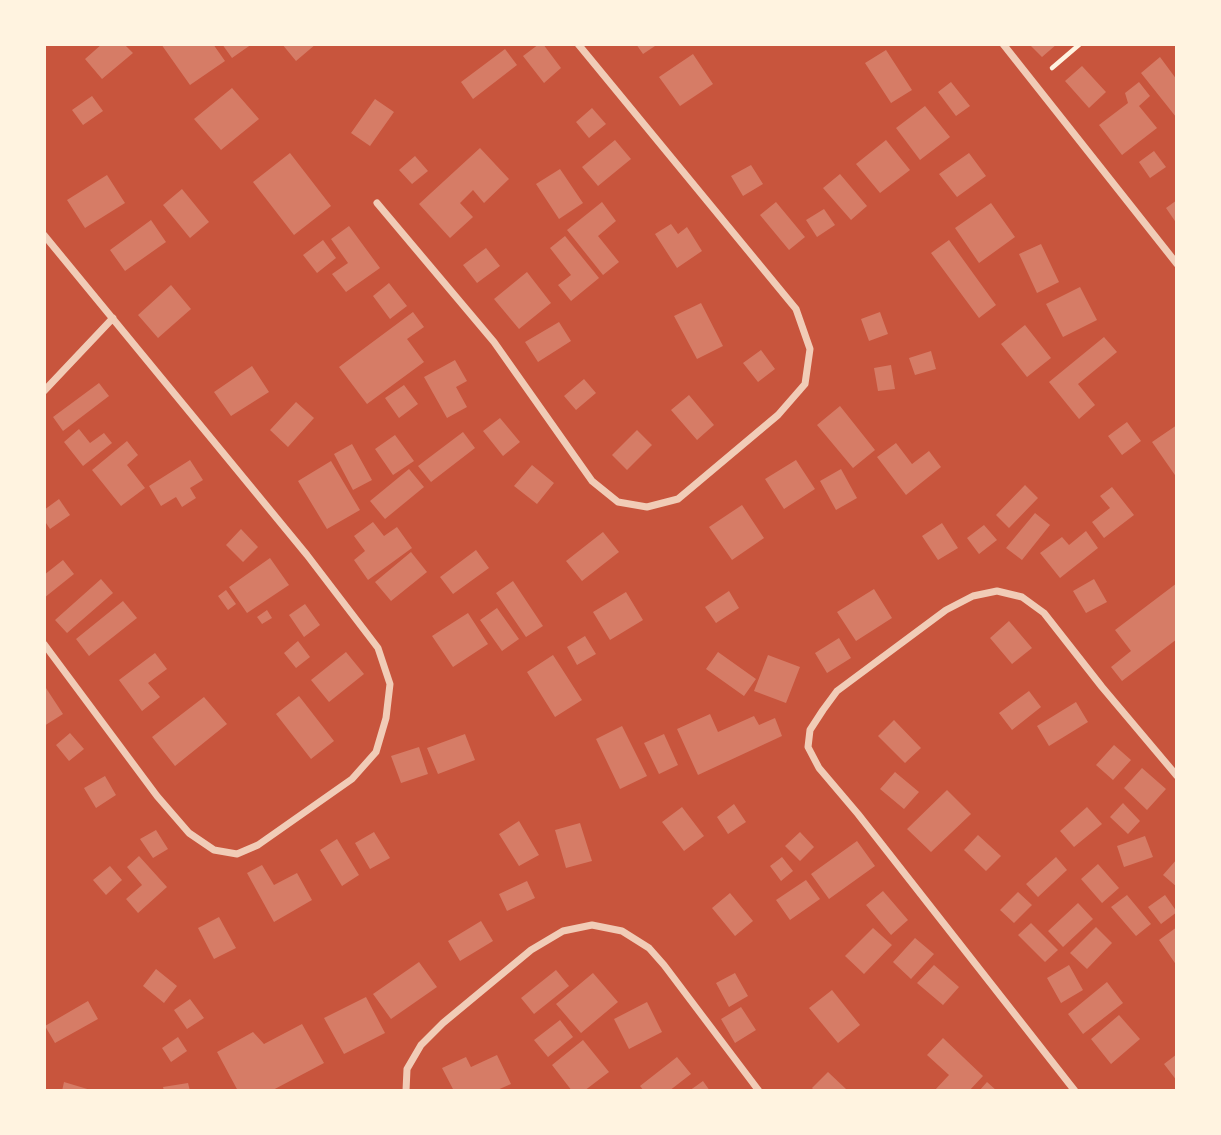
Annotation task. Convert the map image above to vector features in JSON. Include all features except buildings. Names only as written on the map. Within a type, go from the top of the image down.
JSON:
[{"type":"street","points":[[377,202],[494,342],[592,481],[618,502],[647,507],[678,499],[778,415],[805,384],[810,349],[796,309],[578,44]]},
{"type":"street","points":[[1003,44],[1177,264]]},
{"type":"street","points":[[44,235],[307,555],[378,648],[390,684],[386,718],[376,752],[352,779],[258,845],[237,854],[214,850],[189,833],[157,796],[44,644]]},
{"type":"street","points":[[44,391],[113,318]]},
{"type":"street","points":[[1075,1091],[819,768],[808,747],[810,730],[837,691],[946,610],[973,596],[997,591],[1022,597],[1044,613],[1177,776]]},
{"type":"street","points":[[406,1091],[407,1069],[421,1045],[443,1023],[531,950],[563,931],[592,925],[622,931],[649,948],[759,1091]]},
{"type":"path","points":[[1035,83],[1080,44]]}]
